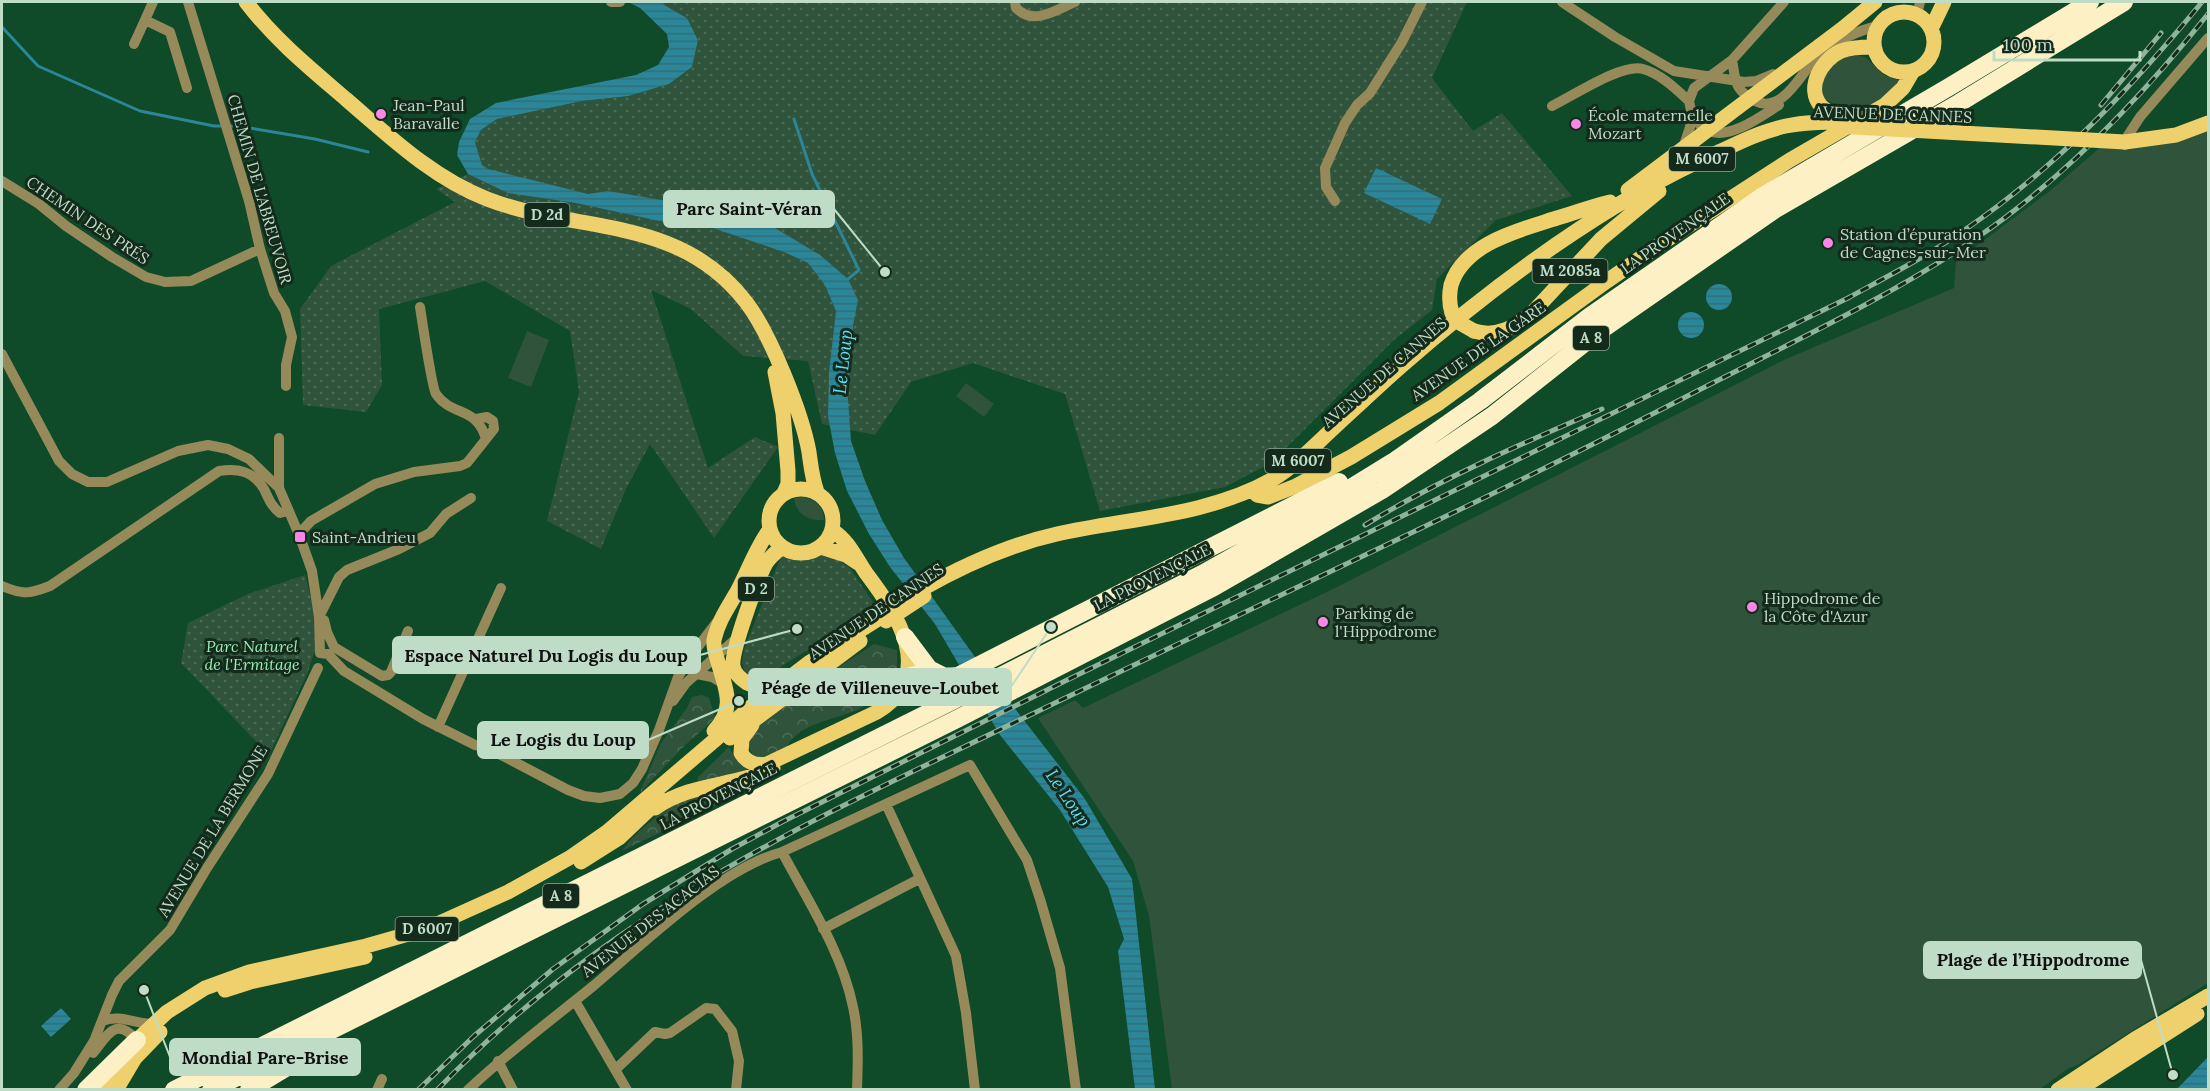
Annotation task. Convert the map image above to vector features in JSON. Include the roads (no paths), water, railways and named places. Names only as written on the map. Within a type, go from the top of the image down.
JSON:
[{"type":"highway","name":"LA PROVENÇALE","points":[[174,1089],[948,703],[1202,574],[1302,518],[1393,462],[1480,400],[1589,317],[1763,196],[2090,2]]},
{"type":"highway","name":"A 8","points":[[211,1089],[957,720],[1214,587],[1382,490],[1492,416],[1601,330],[1774,210],[1959,103],[2124,2]]},
{"type":"highway","points":[[906,678],[913,674],[953,676],[1024,643],[1323,491],[1480,400]]},
{"type":"highway","points":[[905,637],[929,669],[953,676]]},
{"type":"highway","points":[[249,1089],[343,1033],[391,1000]]},
{"type":"highway","points":[[86,1089],[138,1040]]},
{"type":"main road","name":"D 2d","points":[[246,2],[271,32],[322,78],[437,174],[460,187],[504,205],[614,227],[646,236],[680,249],[723,277],[740,294],[755,315],[768,340],[803,428],[817,492]]},
{"type":"main road","name":"D 2d","points":[[256,2],[322,78]]},
{"type":"main road","name":"M 2085a","points":[[1659,191],[1601,239],[1532,313],[1519,323],[1495,333],[1482,334],[1460,323],[1452,313],[1449,298],[1453,280],[1459,269],[1476,252],[1497,239],[1521,230],[1610,202],[1875,2]]},
{"type":"main road","points":[[1931,29],[1944,2]]},
{"type":"main road","points":[[1902,7],[1918,8],[1931,29],[1934,43],[1932,53],[1925,64],[1913,71],[1901,73],[1889,69],[1879,61],[1874,47],[1874,35],[1878,26],[1888,16],[1902,7]]},
{"type":"main road","points":[[1843,122],[1826,110],[1817,100],[1814,86],[1818,73],[1832,56],[1843,50],[1874,47]]},
{"type":"main road","name":"AVENUE DE LA GARE","points":[[1257,495],[1268,497],[1296,486],[1351,457],[1439,403],[1671,237],[1790,160],[1885,105],[1903,88],[1913,71]]},
{"type":"main road","name":"AVENUE DE CANNES","points":[[674,775],[747,710],[810,662],[885,618],[922,593],[992,554],[1060,534],[1145,519],[1227,500],[1274,478],[1292,467],[1432,340],[1574,233],[1656,183],[1697,161],[1741,142],[1787,126],[1821,122],[1868,122],[2126,139],[2175,129],[2208,117]]},
{"type":"main road","name":"AVENUE DE CANNES","points":[[962,571],[1028,549],[1193,518],[1257,495],[1313,460],[1436,347],[1614,216],[1728,155],[1772,137],[1799,129],[1843,122],[2126,139],[2176,135],[2208,123]]},
{"type":"main road","points":[[1574,233],[1610,202]]},
{"type":"main road","name":"D 2d","points":[[768,340],[784,424],[788,478],[784,493]]},
{"type":"main road","points":[[803,488],[817,492],[832,509],[832,530],[829,538],[820,547],[806,553],[797,553],[782,547],[770,529],[771,507],[784,493],[794,489],[803,488]]},
{"type":"main road","name":"D 2","points":[[674,775],[722,722],[728,708],[714,638],[722,616],[737,591],[755,551],[770,529]]},
{"type":"main road","points":[[760,716],[745,733],[741,753],[751,763],[761,765],[812,744],[884,708],[899,692],[906,678],[909,662],[905,637],[891,607],[852,549],[832,530]]},
{"type":"main road","name":"D 2","points":[[735,672],[733,660],[738,637],[766,563],[782,547]]},
{"type":"main road","points":[[820,547],[846,555],[860,564]]},
{"type":"main road","name":"AVENUE DE CANNES","points":[[116,1089],[135,1058],[162,1029],[189,1007],[208,997],[250,982],[397,948],[431,937],[514,898],[605,848],[639,821],[655,803],[741,729],[885,618]]},
{"type":"main road","points":[[735,672],[751,685],[765,685],[810,662]]},
{"type":"main road","points":[[639,821],[672,797],[762,772],[800,755],[812,744]]},
{"type":"main road","name":"D 6007","points":[[105,1089],[122,1059],[138,1040],[153,1024],[183,1000],[226,978],[397,939],[462,914],[518,886],[595,842],[674,775]]},
{"type":"main road","points":[[2058,1089],[2135,1039],[2208,996]]},
{"type":"main road","points":[[2078,1089],[2208,1007]]},
{"type":"street","points":[[134,44],[153,2]]},
{"type":"street","name":"CHEMIN DE L'ABREUVOIR","points":[[188,2],[249,201],[260,249],[274,293],[285,311],[292,337],[286,365],[286,386]]},
{"type":"street","points":[[611,2],[620,2]]},
{"type":"street","points":[[1015,2],[1016,8],[1023,15],[1041,17],[1076,2]]},
{"type":"street","points":[[1335,201],[1326,187],[1325,168],[1345,123],[1357,105],[1370,93],[1402,42],[1422,2]]},
{"type":"street","points":[[1562,2],[1615,37],[1674,71],[1694,88]]},
{"type":"street","points":[[1683,149],[1692,116],[1689,101],[1694,88],[1732,60],[1784,2]]},
{"type":"street","points":[[145,20],[170,32],[187,88]]},
{"type":"street","points":[[1732,60],[1734,81],[1750,98],[1761,104],[1772,104],[1782,98],[1815,59],[1828,48],[1865,28],[1878,26]]},
{"type":"street","points":[[2126,139],[2140,117],[2208,38]]},
{"type":"street","points":[[1692,116],[1707,131],[1727,132],[1757,119],[1788,100],[1814,69],[1832,56]]},
{"type":"street","points":[[1674,71],[1734,81],[1756,81],[1802,58]]},
{"type":"street","points":[[1552,106],[1632,68],[1650,71],[1689,101]]},
{"type":"street","name":"CHEMIN DES PRÉS","points":[[2,181],[39,204],[66,226],[112,257],[146,277],[165,282],[191,281],[260,249]]},
{"type":"street","points":[[299,534],[311,520],[375,484],[414,472],[467,463],[486,439],[483,428],[476,419],[450,406],[436,394],[420,307]]},
{"type":"street","points":[[2,354],[59,461],[72,474],[88,482],[107,482],[178,451],[208,445],[228,449],[249,459],[279,488]]},
{"type":"street","points":[[279,438],[279,488],[312,571],[321,614],[334,647],[382,676],[388,675],[408,631]]},
{"type":"street","points":[[2,586],[19,593],[30,593],[50,586],[219,471],[236,468],[251,476],[263,487],[273,508],[280,513],[288,512]]},
{"type":"street","points":[[326,666],[328,654],[321,653],[321,614],[339,577],[346,570],[399,549],[430,533],[446,514],[471,498]]},
{"type":"street","points":[[438,727],[501,588]]},
{"type":"street","name":"D 2","points":[[326,666],[344,671],[438,727],[475,745],[485,747],[568,790],[600,798],[620,794],[633,783],[642,769],[668,708],[678,677],[722,616]]},
{"type":"street","name":"D 2","points":[[668,708],[682,689],[738,637]]},
{"type":"street","points":[[724,684],[712,677],[697,674],[691,663],[691,656],[705,653],[717,657],[735,672]]},
{"type":"street","name":"AVENUE DE LA BERMONE","points":[[83,1060],[94,1041],[112,995],[126,973],[170,930],[268,774],[326,666]]},
{"type":"street","name":"AVENUE DES ACACIAS","points":[[468,1089],[498,1061],[705,894],[759,861],[970,765],[1027,860],[1040,899],[1060,968],[1076,1089]]},
{"type":"street","points":[[886,804],[956,956],[966,1013],[975,1089]]},
{"type":"street","points":[[782,852],[842,969],[853,1007],[858,1049],[857,1089]]},
{"type":"street","points":[[823,929],[920,879]]},
{"type":"street","points":[[112,995],[120,1012],[130,1020],[138,1024],[153,1024]]},
{"type":"street","points":[[574,1001],[627,1089]]},
{"type":"street","points":[[616,1069],[655,1032],[670,1033],[706,1008],[715,1009],[732,1031],[739,1061],[736,1089]]},
{"type":"street","points":[[102,1021],[118,1017],[130,1020]]},
{"type":"street","points":[[59,1089],[83,1060],[94,1053],[112,1029],[124,1029],[138,1040]]},
{"type":"street","points":[[498,1061],[513,1089]]},
{"type":"water","name":"Le Loup","points":[[628,2],[659,2],[687,18],[698,40],[692,67],[669,84],[629,96],[582,101],[497,119],[481,130],[475,142],[482,165],[488,169],[588,194],[608,191],[709,208],[758,225],[775,228],[820,255],[848,279],[858,300],[847,386],[851,441],[865,481],[882,520],[904,558],[975,657],[1085,799],[1132,879],[1155,1089],[1135,1089],[1118,951],[1124,939],[1108,887],[1060,810],[1000,735],[935,624],[890,567],[869,534],[847,491],[835,453],[828,416],[829,372],[836,311],[825,285],[808,263],[784,252],[713,228],[678,225],[576,203],[508,193],[468,174],[457,155],[459,142],[470,119],[496,103],[636,75],[658,65],[669,47],[667,34],[640,8]]},
{"type":"water","points":[[1376,168],[1442,199],[1430,224],[1364,193]]},
{"type":"water","points":[[1719,284],[1728,288],[1732,297],[1728,306],[1719,310],[1710,306],[1706,297],[1710,288]]},
{"type":"water","points":[[1691,312],[1700,316],[1704,325],[1700,334],[1691,338],[1682,334],[1678,325],[1682,316]]},
{"type":"water","points":[[61,1008],[71,1019],[51,1037],[41,1026]]},
{"type":"water","points":[[2208,1057],[2208,1089],[2177,1089],[2205,1060]]},
{"type":"waterway","points":[[2,27],[38,66],[140,111],[214,126],[238,126],[315,139],[368,152]]},
{"type":"waterway","points":[[794,119],[812,174],[859,270],[848,279]]},
{"type":"railway","points":[[418,1090],[474,1036],[553,969],[643,904],[732,849],[1061,683],[1848,298],[1938,248],[2000,205],[2063,152],[2121,95],[2202,2]]},
{"type":"railway","points":[[437,1090],[466,1061],[558,981],[624,933],[692,889],[774,842],[1112,675],[1616,433],[1839,319],[1908,281],[1975,239],[2040,190],[2071,163],[2129,106],[2208,14]]},
{"type":"railway","points":[[2101,105],[2161,33]]},
{"type":"railway","points":[[1365,525],[1452,477],[1602,409]]},
{"type":"place","name":"Jean-Paul Baravalle","points":[[381,114]]},
{"type":"place","name":"École maternelle Mozart","points":[[1576,124]]},
{"type":"place","name":"Station d’épuration de Cagnes-sur-Mer","points":[[1828,243]]},
{"type":"place","name":"Parc Saint-Véran","points":[[885,272]]},
{"type":"place","name":"Saint-Andrieu","points":[[300,537]]},
{"type":"place","name":"Hippodrome de la Côte d'Azur","points":[[1752,607]]},
{"type":"place","name":"Parking de l'Hippodrome","points":[[1323,622]]},
{"type":"place","name":"Péage de Villeneuve-Loubet","points":[[1051,627]]},
{"type":"place","name":"Espace Naturel Du Logis du Loup","points":[[797,629]]},
{"type":"place","name":"Le Logis du Loup","points":[[739,701]]},
{"type":"place","name":"Mondial Pare-Brise","points":[[144,990]]},
{"type":"place","name":"Plage de l’Hippodrome","points":[[2173,1075]]},
{"type":"park label","name":"Parc Naturel de l'Ermitage","points":[[252,655]]}]
